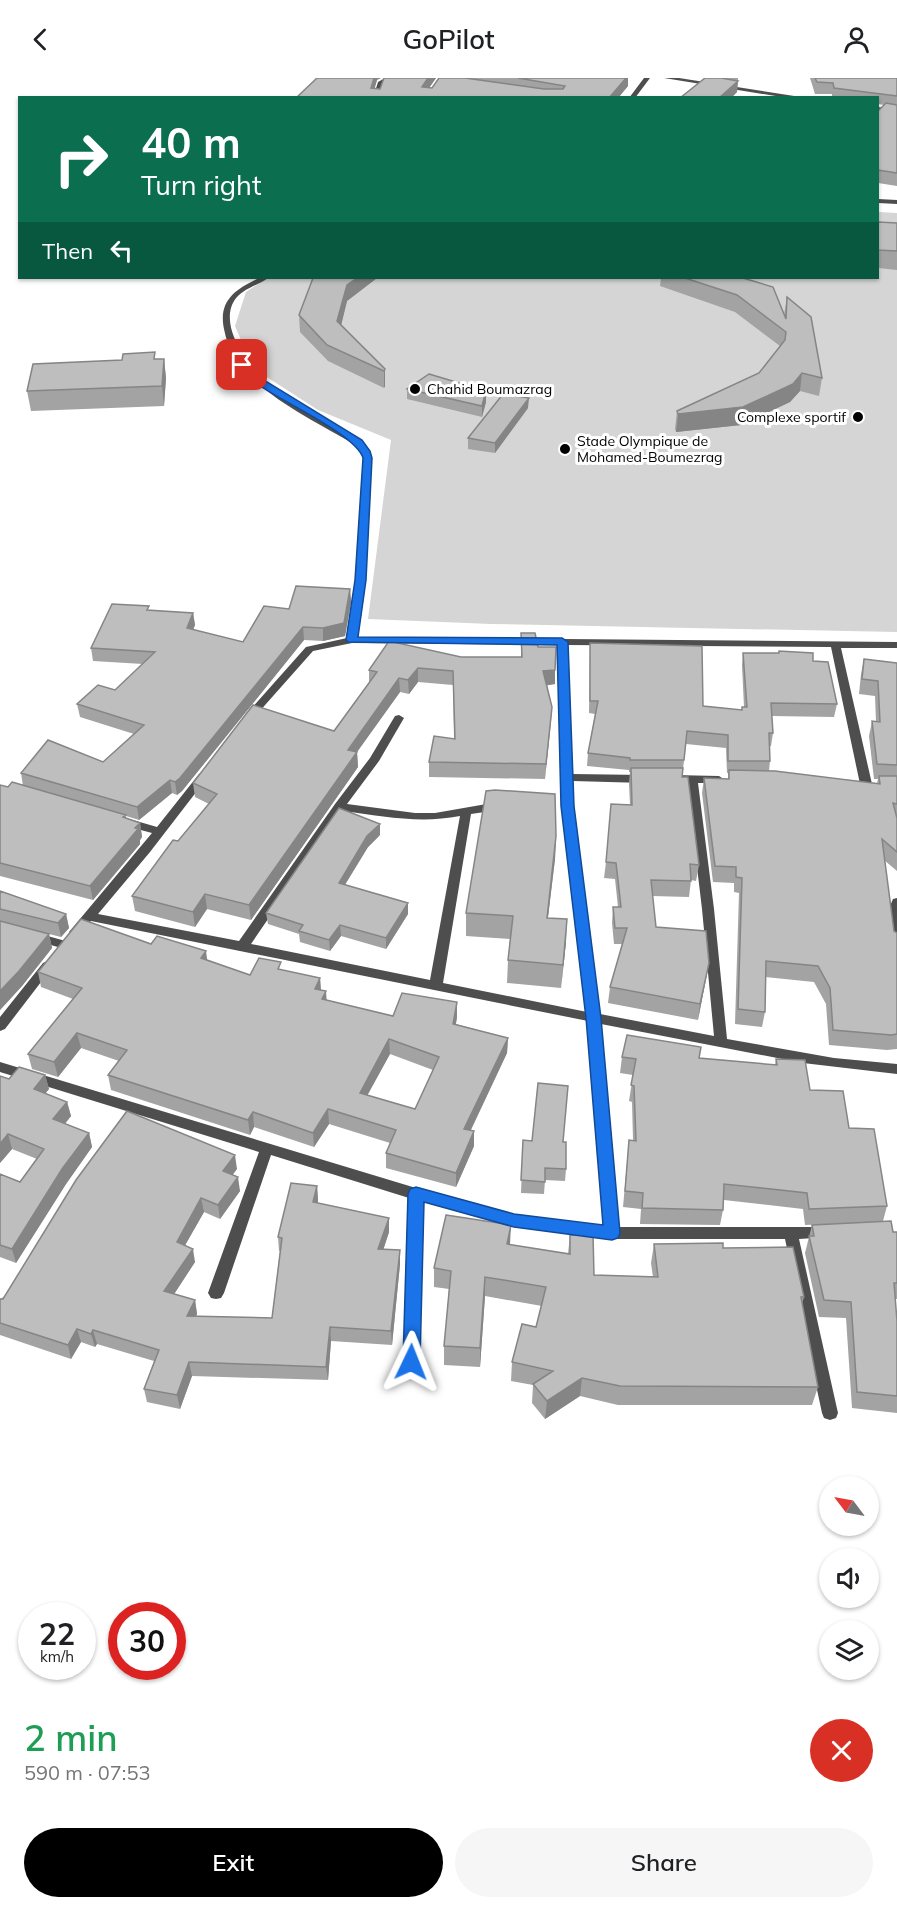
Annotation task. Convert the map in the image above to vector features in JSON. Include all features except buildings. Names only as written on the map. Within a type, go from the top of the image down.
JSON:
[{"type":"street","points":[[377,96],[381,82],[389,78]]},
{"type":"street","points":[[634,96],[647,78]]},
{"type":"street","points":[[668,78],[790,96]]},
{"type":"street","points":[[879,109],[897,112]]},
{"type":"street","points":[[879,201],[897,202]]},
{"type":"street","points":[[262,279],[235,293],[228,303],[225,321],[231,343],[242,365],[259,381],[358,442],[366,451],[368,458],[359,596],[352,640]]},
{"type":"street","points":[[236,733],[310,649],[352,640],[897,645]]},
{"type":"street","points":[[562,642],[567,777],[562,806],[594,1018],[612,1233]]},
{"type":"street","points":[[835,643],[866,784]]},
{"type":"street","points":[[243,945],[375,759],[399,718]]},
{"type":"street","points":[[0,1026],[209,768]]},
{"type":"street","points":[[567,777],[727,780]]},
{"type":"street","points":[[692,780],[721,1041]]},
{"type":"street","points":[[339,807],[415,817],[435,817],[515,806]]},
{"type":"street","points":[[436,985],[466,812]]},
{"type":"street","points":[[116,820],[160,831]]},
{"type":"street","points":[[897,902],[893,913],[897,945]]},
{"type":"street","points":[[88,916],[243,945],[594,1018],[850,1066],[897,1070]]},
{"type":"street","points":[[23,934],[65,945]]},
{"type":"street","points":[[0,1067],[129,1112],[267,1148],[416,1194],[514,1220],[612,1233],[838,1232]]},
{"type":"street","points":[[216,1293],[267,1148]]},
{"type":"street","points":[[411,1362],[416,1194]]},
{"type":"street","points":[[791,1234],[830,1413]]},
{"type":"shaded area","name":"Stade Olympique de Mohamed-Boumezrag","points":[[879,212],[897,213],[897,632],[491,624],[368,619],[391,440],[318,410],[253,368],[235,326],[246,292],[266,279],[879,279]]},
{"type":"place","name":"Chahid Boumazrag","points":[[415,389]]},
{"type":"place","name":"Complexe sportif","points":[[858,417]]},
{"type":"place","name":"Stade Olympique de Mohamed-Boumezrag","points":[[565,449]]},
{"type":"route","points":[[242,365],[259,381],[358,442],[366,451],[368,458],[359,596],[352,640],[562,642],[562,697],[568,806],[594,1018],[612,1233],[514,1220],[416,1194],[411,1362]]}]
